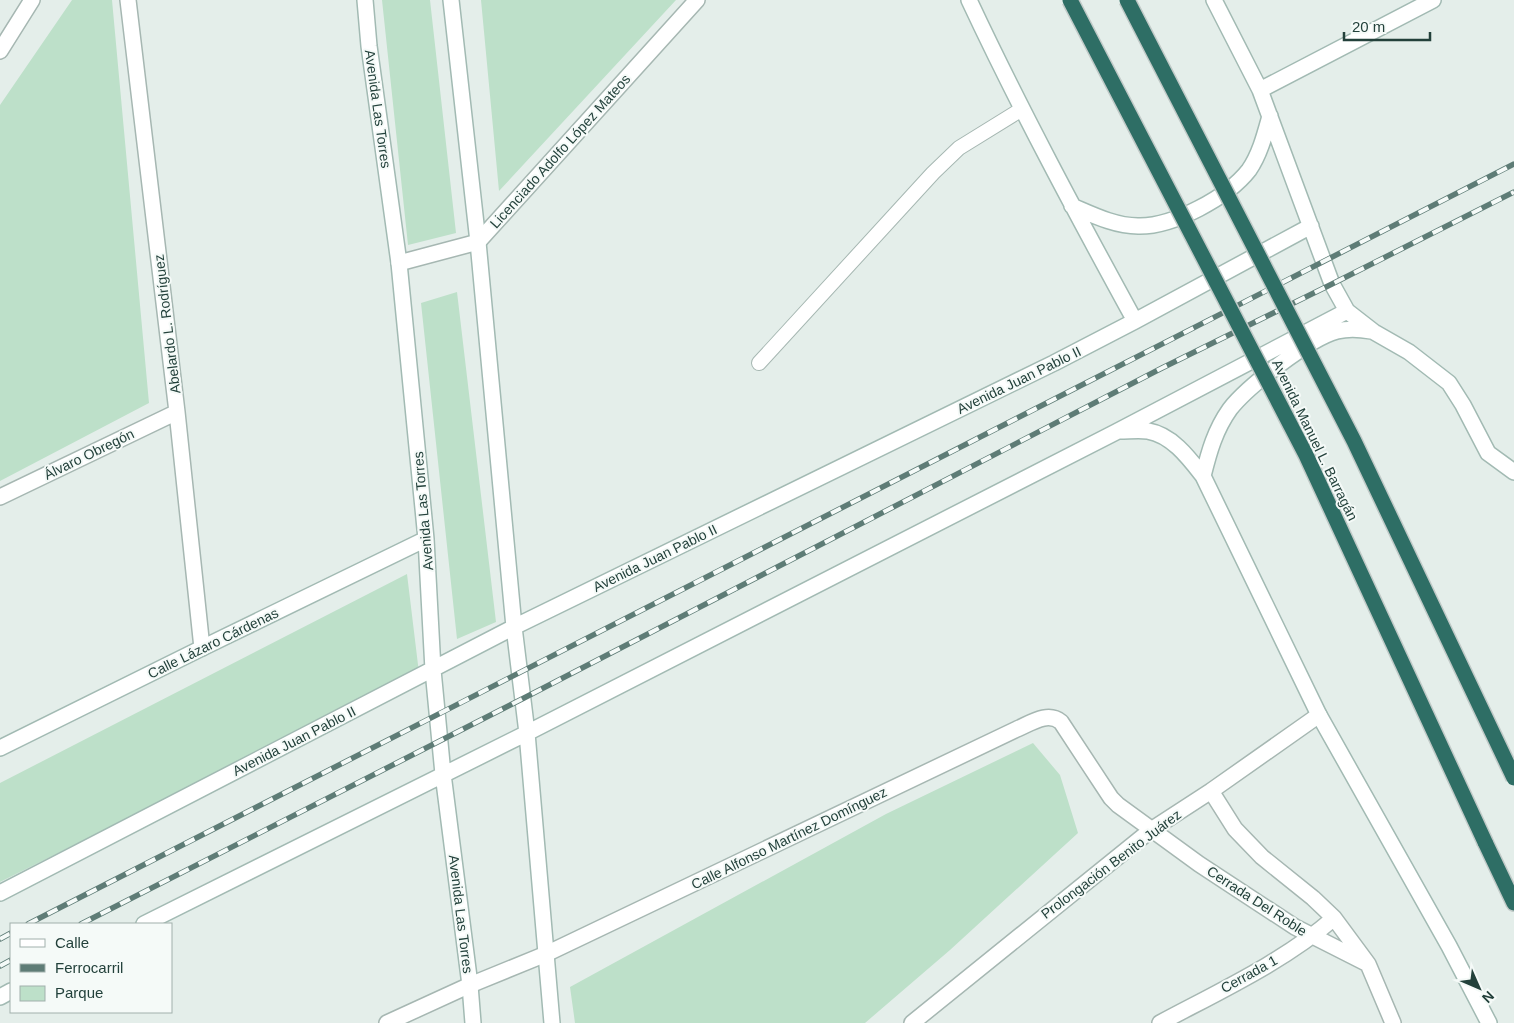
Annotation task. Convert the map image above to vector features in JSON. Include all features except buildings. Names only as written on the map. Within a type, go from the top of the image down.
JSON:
[{"type":"highway","name":"Avenida Manuel L. Barragán","points":[[1070,0],[1306,455],[1514,903]]},
{"type":"highway","points":[[1127,0],[1354,441],[1514,778]]},
{"type":"street","points":[[0,51],[32,0]]},
{"type":"street","name":"Abelardo L. Rodríguez","points":[[128,0],[177,412],[202,648]]},
{"type":"street","name":"Avenida Las Torres","points":[[365,0],[369,46],[399,263],[426,539],[433,670],[443,774],[470,985],[473,1023]]},
{"type":"street","points":[[450,0],[478,242],[514,627],[527,733],[552,1023]]},
{"type":"street","name":"Licenciado Adolfo López Mateos","points":[[478,242],[697,0]]},
{"type":"street","points":[[968,0],[1072,206],[1135,321]]},
{"type":"street","points":[[1214,0],[1260,90],[1332,284],[1347,311],[1374,332],[1409,352],[1448,382],[1463,405],[1488,453],[1514,472]]},
{"type":"street","points":[[1260,90],[1433,0]]},
{"type":"street","points":[[1072,206],[1104,220],[1138,226],[1165,223],[1203,206],[1235,184],[1249,169],[1263,144],[1270,116]]},
{"type":"street","name":"Avenida Juan Pablo II","points":[[0,893],[514,627],[1054,363],[1311,226]]},
{"type":"street","points":[[399,263],[478,242]]},
{"type":"street","points":[[146,923],[527,733],[1116,432],[1347,311]]},
{"type":"street","points":[[1203,476],[1211,443],[1230,409],[1270,372],[1328,334],[1351,328],[1374,332]]},
{"type":"street","name":"Álvaro Obregón","points":[[0,497],[177,412]]},
{"type":"street","points":[[1116,432],[1147,431],[1161,435],[1177,447],[1203,476],[1319,715],[1449,946],[1490,1023]]},
{"type":"street","name":"Calle Lázaro Cárdenas","points":[[0,748],[426,539]]},
{"type":"street","name":"Prolongación Benito Juárez","points":[[912,1023],[1150,830],[1211,791],[1319,715]]},
{"type":"street","name":"Calle Alfonso Martínez Domínguez","points":[[387,1023],[470,985],[546,954],[1017,729],[1048,717],[1054,717],[1061,722],[1111,798],[1150,830]]},
{"type":"street","points":[[1211,791],[1234,829],[1262,857],[1313,898],[1334,918],[1368,964],[1393,1023]]},
{"type":"street","name":"Cerrada Del Roble","points":[[1150,830],[1279,917],[1312,937],[1368,964]]},
{"type":"street","name":"Cerrada 1","points":[[1160,1023],[1268,964],[1312,937],[1334,918]]},
{"type":"lane","points":[[759,363],[933,173],[959,148],[1022,109]]},
{"type":"green space","points":[[72,0],[112,0],[149,403],[0,481],[0,105]]},
{"type":"green space","points":[[382,0],[430,0],[456,233],[408,245]]},
{"type":"green space","points":[[481,0],[676,0],[499,191]]},
{"type":"green space","points":[[457,292],[496,622],[457,639],[421,303]]},
{"type":"green space","points":[[407,574],[419,673],[0,882],[0,783]]},
{"type":"green space","points":[[1033,743],[1060,775],[1078,833],[950,950],[865,1023],[575,1023],[570,987],[886,814]]},
{"type":"railway","points":[[30,923],[1514,164]]},
{"type":"railway","points":[[83,923],[524,698],[1162,368],[1514,192]]},
{"type":"railway","points":[[0,939],[10,934]]},
{"type":"railway","points":[[0,966],[10,961]]}]
